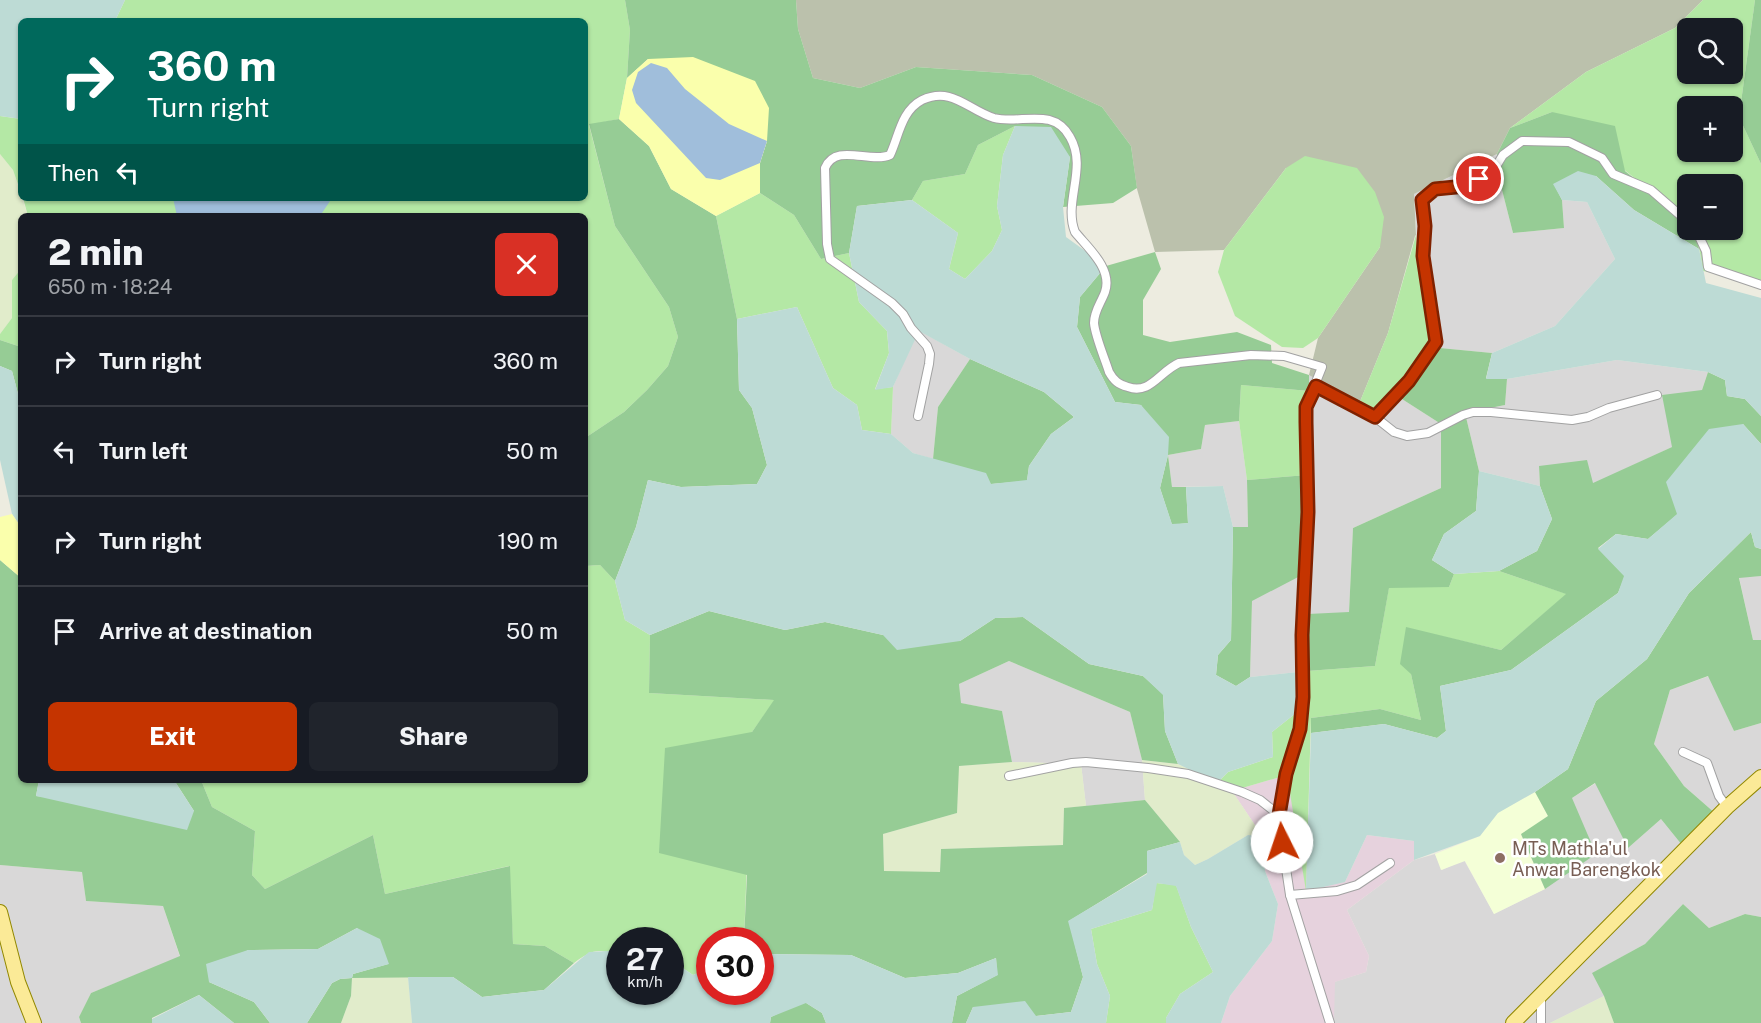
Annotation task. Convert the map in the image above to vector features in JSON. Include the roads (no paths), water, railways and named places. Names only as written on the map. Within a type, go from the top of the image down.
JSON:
[{"type":"main road","points":[[1513,1023],[1727,807],[1761,777]]},
{"type":"main road","points":[[0,912],[18,982],[34,1023]]},
{"type":"street","points":[[918,416],[930,354],[927,346],[892,303],[830,259],[827,244],[825,168],[828,162],[836,156],[880,158],[890,155],[900,126],[910,110],[919,101],[935,95],[954,98],[994,118],[1014,120],[1041,118],[1053,121],[1070,136],[1075,147],[1077,166],[1073,226],[1075,232],[1104,270],[1107,285],[1095,311],[1094,324],[1109,372],[1119,385],[1136,390],[1144,389],[1179,363],[1251,355],[1284,356],[1322,367],[1306,407],[1308,512],[1302,635],[1303,697],[1300,729],[1286,774],[1279,815],[1290,895],[1330,1023]]},
{"type":"street","points":[[1375,417],[1409,381],[1436,342],[1423,256],[1425,226],[1422,200],[1435,189],[1466,186],[1492,173],[1503,155],[1522,141],[1569,142],[1602,159],[1613,174],[1651,190],[1677,212]]},
{"type":"street","points":[[1701,240],[1706,251],[1708,267],[1761,285]]},
{"type":"street","points":[[1316,386],[1375,417],[1395,432],[1407,436],[1428,433],[1473,412],[1572,420],[1657,395]]},
{"type":"street","points":[[1683,753],[1707,763],[1719,796],[1727,807]]},
{"type":"street","points":[[1009,776],[1086,762],[1148,768],[1188,774],[1242,792],[1260,800],[1279,815]]},
{"type":"street","points":[[1290,895],[1337,891],[1357,885],[1390,863]]},
{"type":"street","points":[[1541,995],[1541,1023]]},
{"type":"place","name":"MTs Mathla'ul Anwar Barengkok","points":[[1500,858]]}]
